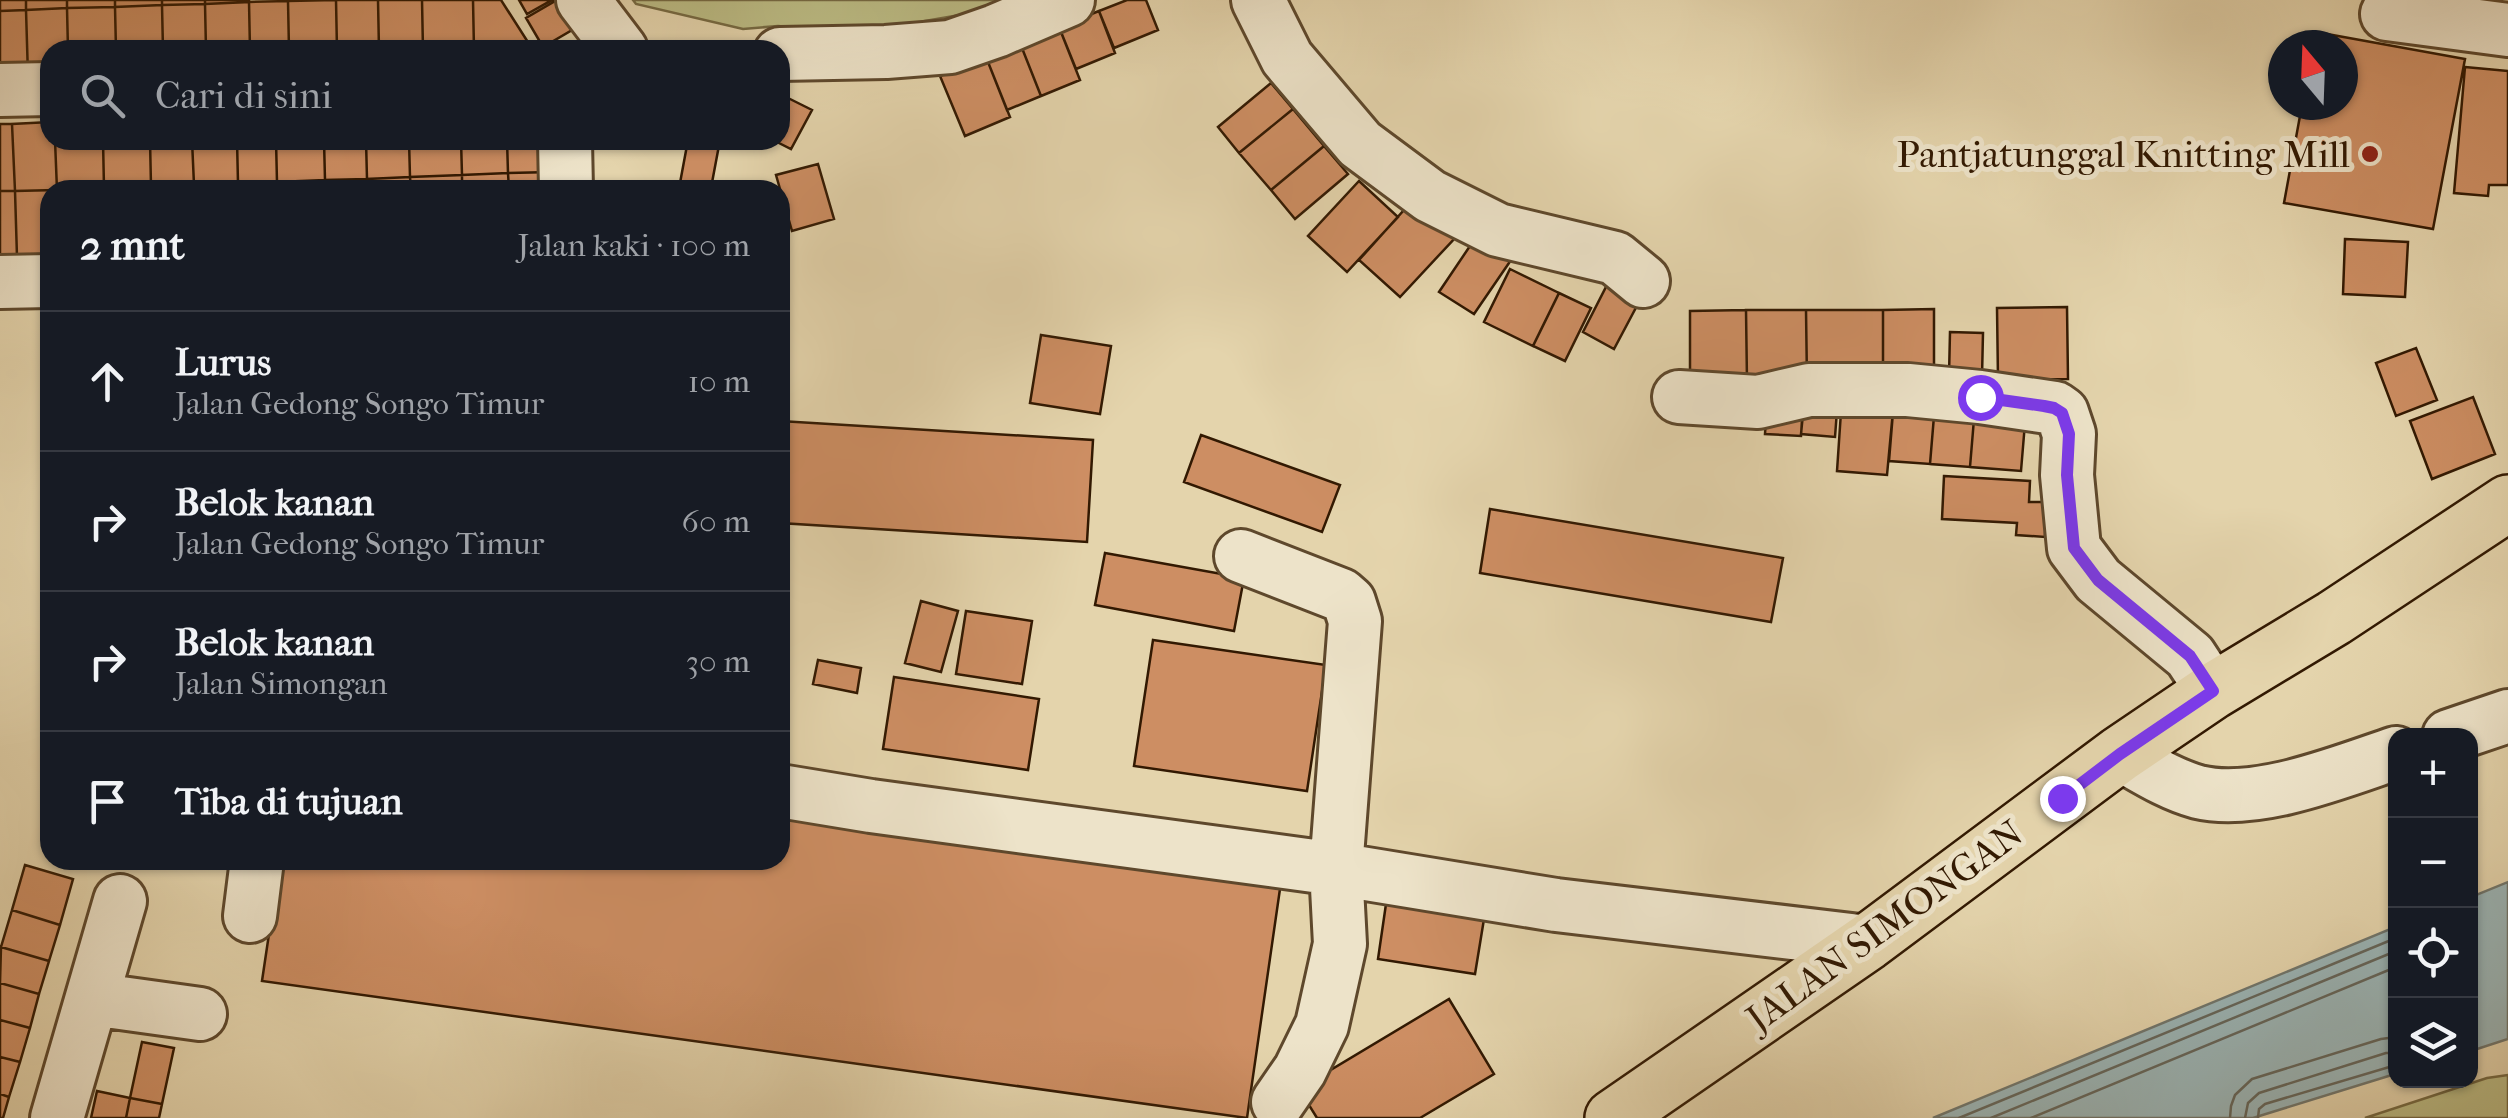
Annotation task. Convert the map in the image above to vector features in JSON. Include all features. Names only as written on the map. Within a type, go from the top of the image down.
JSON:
[{"type":"main road","name":"JALAN SIMONGAN","points":[[1613,1118],[1868,942],[2120,754],[2508,502]]},
{"type":"street","points":[[582,0],[614,40]]},
{"type":"street","points":[[790,54],[950,46],[1068,0]]},
{"type":"street","points":[[1258,0],[1287,58],[1360,144],[1430,196],[1498,230],[1615,258],[1643,281]]},
{"type":"street","points":[[2387,14],[2508,30]]},
{"type":"street","points":[[0,90],[40,89]]},
{"type":"street","points":[[565,150],[566,180]]},
{"type":"street","points":[[0,282],[40,281]]},
{"type":"street","points":[[1679,397],[1758,402],[1810,390],[1908,390],[2054,408],[2062,413],[2069,434],[2067,475],[2074,548],[2098,580],[2190,656],[2213,691]]},
{"type":"street","points":[[1240,556],[1341,595],[1354,611],[1355,621],[1336,869],[1340,944],[1322,1025],[1300,1070],[1278,1102]]},
{"type":"street","points":[[2473,728],[2508,716]]},
{"type":"street","points":[[2120,754],[2165,780],[2200,792],[2250,796],[2388,756]]},
{"type":"street","points":[[790,793],[1336,869],[1556,905],[1868,942]]},
{"type":"street","points":[[250,916],[256,870]]},
{"type":"street","points":[[57,1118],[120,901]]},
{"type":"street","points":[[92,998],[200,1014]]},
{"type":"green space","points":[[633,0],[1018,0],[1012,6],[875,34],[778,26],[743,29],[636,4]]},
{"type":"green space","points":[[2508,1075],[2508,1118],[2365,1118],[2456,1088],[2478,1088],[2478,1081]]},
{"type":"water","points":[[2508,882],[2508,1039],[2478,1049],[2478,908],[2478,894]]},
{"type":"water","points":[[2388,930],[2388,1076],[2253,1118],[1933,1118]]},
{"type":"building","points":[[0,0],[26,0],[26,10],[0,11]]},
{"type":"building","points":[[26,0],[67,0],[67,8],[26,10]]},
{"type":"building","points":[[67,0],[115,0],[115,7],[67,8]]},
{"type":"building","points":[[115,0],[162,0],[162,5],[115,7]]},
{"type":"building","points":[[162,0],[205,0],[205,4],[162,5]]},
{"type":"building","points":[[205,0],[249,0],[249,2],[205,4]]},
{"type":"building","points":[[336,0],[337,40],[289,40],[288,1]]},
{"type":"building","points":[[336,0],[378,0],[379,40],[337,40]]},
{"type":"building","points":[[378,0],[422,0],[423,40],[379,40]]},
{"type":"building","points":[[422,0],[473,0],[474,40],[423,40]]},
{"type":"building","points":[[473,0],[501,0],[527,40],[474,40]]},
{"type":"building","points":[[519,0],[552,0],[527,14]]},
{"type":"building","points":[[557,0],[584,23],[555,40],[539,40],[526,18]]},
{"type":"building","points":[[1127,0],[1146,0],[1158,30],[1114,48],[1099,11]]},
{"type":"building","points":[[288,1],[289,40],[250,40],[249,2]]},
{"type":"building","points":[[249,2],[250,40],[206,40],[205,4]]},
{"type":"building","points":[[205,4],[206,40],[163,40],[162,5]]},
{"type":"building","points":[[162,5],[163,40],[116,40],[115,7]]},
{"type":"building","points":[[115,7],[116,40],[68,40],[67,8]]},
{"type":"building","points":[[67,8],[68,40],[40,40],[40,76],[28,76],[26,10]]},
{"type":"building","points":[[26,10],[28,76],[0,78],[0,11]]},
{"type":"building","points":[[1099,11],[1115,53],[1076,69],[1059,27]]},
{"type":"building","points":[[1059,27],[1080,80],[1041,96],[1020,43]]},
{"type":"building","name":"Pantjatunggal Knitting Mill","points":[[2358,40],[2465,59],[2433,229],[2284,203],[2299,120],[2358,120]]},
{"type":"building","points":[[1020,43],[1041,96],[1007,110],[986,57]]},
{"type":"building","points":[[986,57],[1010,117],[965,136],[940,76]]},
{"type":"building","points":[[2465,67],[2508,71],[2508,185],[2489,185],[2488,196],[2454,193]]},
{"type":"building","points":[[1271,83],[1293,109],[1239,153],[1218,127]]},
{"type":"building","points":[[790,99],[812,110],[790,148]]},
{"type":"building","points":[[1293,109],[1324,146],[1271,190],[1239,153]]},
{"type":"building","points":[[40,123],[40,150],[55,150],[57,180],[40,180],[40,190],[15,191],[12,124]]},
{"type":"building","points":[[0,124],[12,124],[15,191],[0,191]]},
{"type":"building","points":[[1324,146],[1348,174],[1295,219],[1271,190]]},
{"type":"building","points":[[55,150],[103,150],[104,180],[57,180]]},
{"type":"building","points":[[103,150],[150,150],[151,180],[104,180]]},
{"type":"building","points":[[150,150],[192,150],[194,180],[151,180]]},
{"type":"building","points":[[192,150],[237,150],[238,180],[194,180]]},
{"type":"building","points":[[237,150],[276,150],[277,180],[238,180]]},
{"type":"building","points":[[276,150],[324,150],[325,180],[277,180]]},
{"type":"building","points":[[324,150],[366,150],[367,179],[325,180]]},
{"type":"building","points":[[366,150],[409,150],[410,177],[367,179]]},
{"type":"building","points":[[409,150],[461,150],[462,175],[410,177]]},
{"type":"building","points":[[461,150],[507,150],[508,173],[462,175]]},
{"type":"building","points":[[507,150],[551,150],[552,172],[508,173]]},
{"type":"building","points":[[686,150],[718,150],[712,180],[681,180]]},
{"type":"building","points":[[818,164],[834,219],[792,231],[790,180],[777,180],[776,175]]},
{"type":"building","points":[[552,172],[552,180],[508,180],[508,173]]},
{"type":"building","points":[[508,173],[508,180],[462,180],[462,175]]},
{"type":"building","points":[[462,175],[462,180],[410,180],[410,177]]},
{"type":"building","points":[[410,177],[410,180],[367,180]]},
{"type":"building","points":[[1359,181],[1398,217],[1347,272],[1308,236]]},
{"type":"building","points":[[40,190],[40,257],[17,257],[15,191]]},
{"type":"building","points":[[0,191],[15,191],[17,257],[0,258]]},
{"type":"building","points":[[1413,200],[1455,238],[1400,297],[1359,260]]},
{"type":"building","points":[[1476,237],[1511,260],[1474,314],[1439,292]]},
{"type":"building","points":[[2345,239],[2408,242],[2405,297],[2343,294]]},
{"type":"building","points":[[1510,269],[1559,293],[1533,346],[1484,322]]},
{"type":"building","points":[[1608,283],[1640,300],[1614,349],[1583,332]]},
{"type":"building","points":[[1559,293],[1591,308],[1565,361],[1533,346]]},
{"type":"building","points":[[2067,307],[2068,379],[1998,380],[1997,308]]},
{"type":"building","points":[[1934,309],[1934,381],[1883,381],[1883,310]]},
{"type":"building","points":[[1746,310],[1806,310],[1807,382],[1747,382]]},
{"type":"building","points":[[1746,310],[1747,382],[1690,383],[1690,311]]},
{"type":"building","points":[[1806,310],[1883,310],[1883,381],[1807,382]]},
{"type":"building","points":[[1950,332],[1983,333],[1982,377],[1949,376]]},
{"type":"building","points":[[1041,335],[1111,346],[1100,414],[1030,403]]},
{"type":"building","points":[[2416,348],[2437,400],[2396,416],[2376,363]]},
{"type":"building","points":[[1805,394],[1838,397],[1835,437],[1801,434]]},
{"type":"building","points":[[1842,397],[1894,400],[1887,475],[1837,471]]},
{"type":"building","points":[[2473,397],[2495,454],[2432,479],[2410,421]]},
{"type":"building","points":[[1894,400],[1935,404],[1930,464],[1889,461]]},
{"type":"building","points":[[1767,402],[1803,404],[1801,436],[1765,434]]},
{"type":"building","points":[[1935,404],[1975,407],[1970,467],[1930,464]]},
{"type":"building","points":[[1975,407],[2026,411],[2021,471],[1970,467]]},
{"type":"building","points":[[790,422],[1093,440],[1087,542],[790,524]]},
{"type":"building","points":[[1201,435],[1340,485],[1322,532],[1184,482]]},
{"type":"building","points":[[1944,476],[2030,481],[2029,502],[2046,502],[2045,537],[2016,535],[2017,523],[1942,519]]},
{"type":"building","points":[[1490,509],[1783,558],[1771,622],[1480,573]]},
{"type":"building","points":[[1105,553],[1244,578],[1234,631],[1095,605]]},
{"type":"building","points":[[921,601],[958,611],[941,672],[905,663]]},
{"type":"building","points":[[966,611],[1032,621],[1022,684],[956,674]]},
{"type":"building","points":[[1153,640],[1326,665],[1307,791],[1134,766]]},
{"type":"building","points":[[818,660],[861,668],[857,693],[813,684]]},
{"type":"building","points":[[894,677],[1039,699],[1028,770],[883,749]]},
{"type":"building","points":[[790,806],[1282,875],[1247,1118],[262,981],[279,870],[790,870]]},
{"type":"building","points":[[25,865],[73,879],[60,925],[12,910]]},
{"type":"building","points":[[1386,904],[1484,919],[1475,974],[1378,959]]},
{"type":"building","points":[[12,910],[60,925],[49,961],[1,947]]},
{"type":"building","points":[[1,947],[49,961],[39,994],[0,983]]},
{"type":"building","points":[[0,983],[39,994],[30,1028],[0,1020]]},
{"type":"building","points":[[1449,999],[1494,1074],[1420,1118],[1317,1118],[1299,1089]]},
{"type":"building","points":[[0,1020],[30,1028],[20,1062],[0,1057]]},
{"type":"building","points":[[142,1042],[174,1048],[162,1104],[130,1098]]},
{"type":"building","points":[[0,1057],[20,1062],[9,1097],[0,1094]]},
{"type":"building","points":[[97,1091],[130,1098],[126,1118],[91,1118]]},
{"type":"building","points":[[0,1094],[9,1097],[3,1118],[0,1118]]},
{"type":"building","points":[[130,1098],[162,1104],[159,1118],[126,1118]]},
{"type":"place","name":"Pantjatunggal Knitting Mill","points":[[2370,154]]},
{"type":"route","points":[[1980,397],[2044,406],[2062,413],[2069,434],[2067,475],[2074,548],[2098,580],[2190,656],[2213,691],[2062,798]]}]
